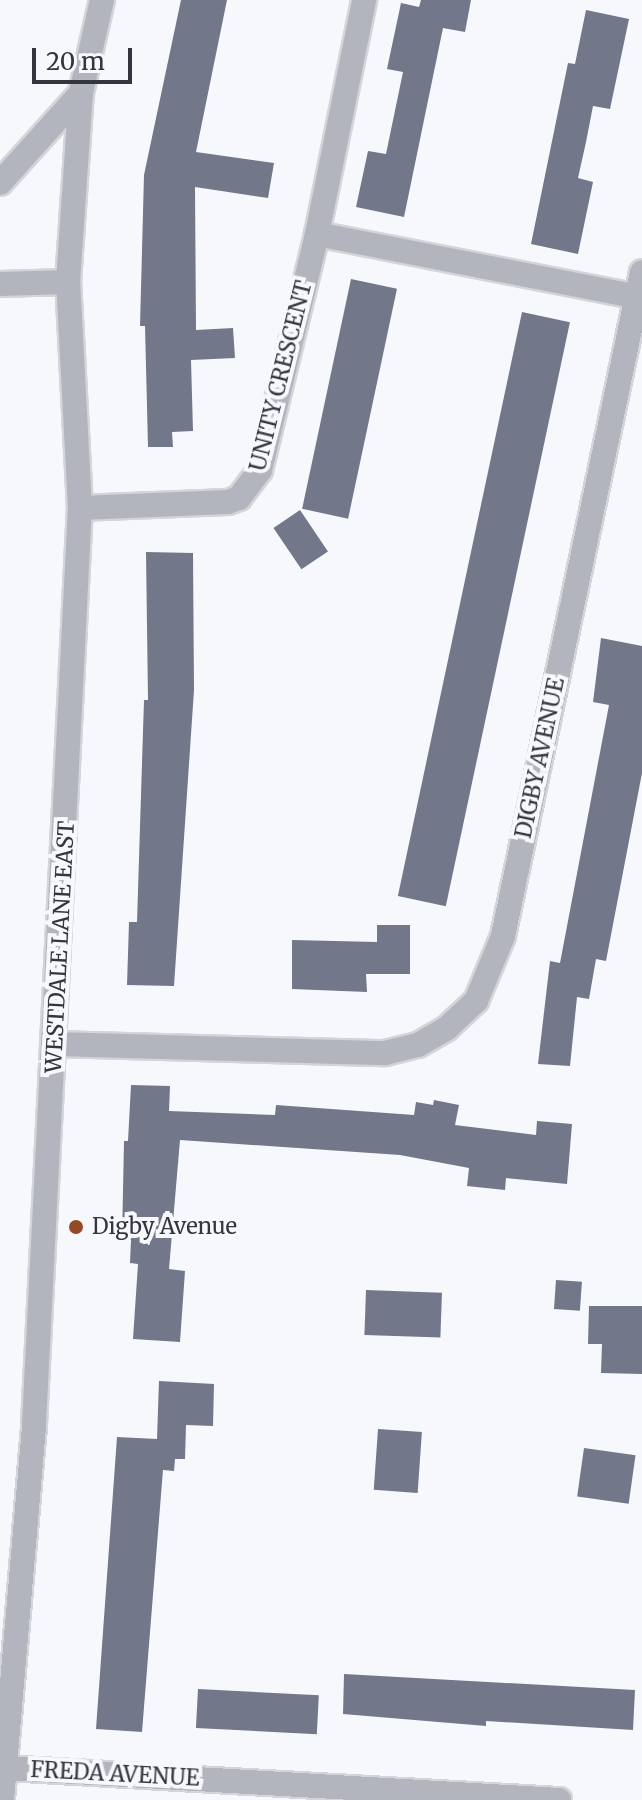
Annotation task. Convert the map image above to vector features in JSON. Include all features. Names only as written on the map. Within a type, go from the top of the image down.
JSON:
[{"type":"street","name":"WESTDALE LANE EAST","points":[[2,1800],[34,1424],[80,508],[68,282],[81,93],[102,0]]},
{"type":"street","name":"UNITY CRESCENT","points":[[80,508],[228,502],[250,487],[260,470],[317,234],[364,0]]},
{"type":"street","points":[[0,183],[81,93]]},
{"type":"street","points":[[317,234],[637,297]]},
{"type":"street","name":"DIGBY AVENUE","points":[[55,1044],[385,1053],[418,1045],[447,1028],[476,1001],[503,936],[642,272]]},
{"type":"street","points":[[0,284],[68,282]]},
{"type":"street","name":"FREDA AVENUE","points":[[6,1768],[559,1800]]},
{"type":"building","points":[[181,0],[227,0],[196,152],[274,163],[268,198],[195,187],[196,330],[233,328],[235,358],[191,360],[193,431],[172,432],[173,447],[148,447],[145,326],[140,326],[144,175]]},
{"type":"building","points":[[421,0],[471,0],[465,32],[443,28],[404,217],[356,207],[368,151],[386,154],[403,72],[387,69],[401,3],[419,7]]},
{"type":"building","points":[[586,10],[629,19],[610,109],[593,106],[578,178],[593,182],[578,254],[531,244],[568,63],[575,64]]},
{"type":"building","points":[[351,279],[397,289],[348,519],[302,509]]},
{"type":"building","points":[[522,312],[570,322],[446,906],[398,896]]},
{"type":"building","points":[[300,510],[328,551],[301,569],[273,528]]},
{"type":"building","points":[[146,552],[193,553],[194,690],[174,986],[127,985],[129,922],[137,922],[144,700],[148,700]]},
{"type":"building","points":[[601,638],[642,646],[642,773],[606,961],[596,959],[589,999],[577,997],[570,1066],[538,1064],[550,961],[560,963],[609,705],[593,702]]},
{"type":"building","points":[[377,925],[410,925],[410,974],[366,974],[367,992],[292,989],[292,940],[377,942]]},
{"type":"building","points":[[131,1085],[170,1086],[169,1111],[275,1115],[276,1105],[414,1115],[416,1102],[433,1105],[434,1100],[459,1105],[455,1125],[536,1135],[537,1121],[572,1124],[567,1184],[506,1178],[505,1190],[467,1186],[469,1168],[400,1155],[180,1140],[169,1269],[185,1271],[180,1342],[133,1339],[138,1264],[130,1263],[131,1240],[122,1239],[124,1141],[128,1141]]},
{"type":"building","points":[[556,1280],[582,1282],[580,1311],[554,1309]]},
{"type":"building","points":[[366,1290],[442,1293],[440,1338],[364,1335]]},
{"type":"building","points":[[589,1306],[642,1306],[642,1374],[601,1373],[602,1344],[588,1344]]},
{"type":"building","points":[[159,1381],[214,1384],[213,1426],[186,1425],[185,1459],[175,1459],[174,1471],[163,1470],[142,1732],[96,1729],[117,1437],[157,1439]]},
{"type":"building","points":[[378,1429],[422,1432],[418,1493],[374,1490]]},
{"type":"building","points":[[584,1448],[635,1455],[629,1504],[577,1497]]},
{"type":"building","points":[[344,1674],[635,1690],[633,1730],[486,1721],[486,1726],[343,1714]]},
{"type":"building","points":[[198,1689],[319,1695],[317,1734],[196,1728]]},
{"type":"place","name":"Digby Avenue","points":[[76,1227]]}]
